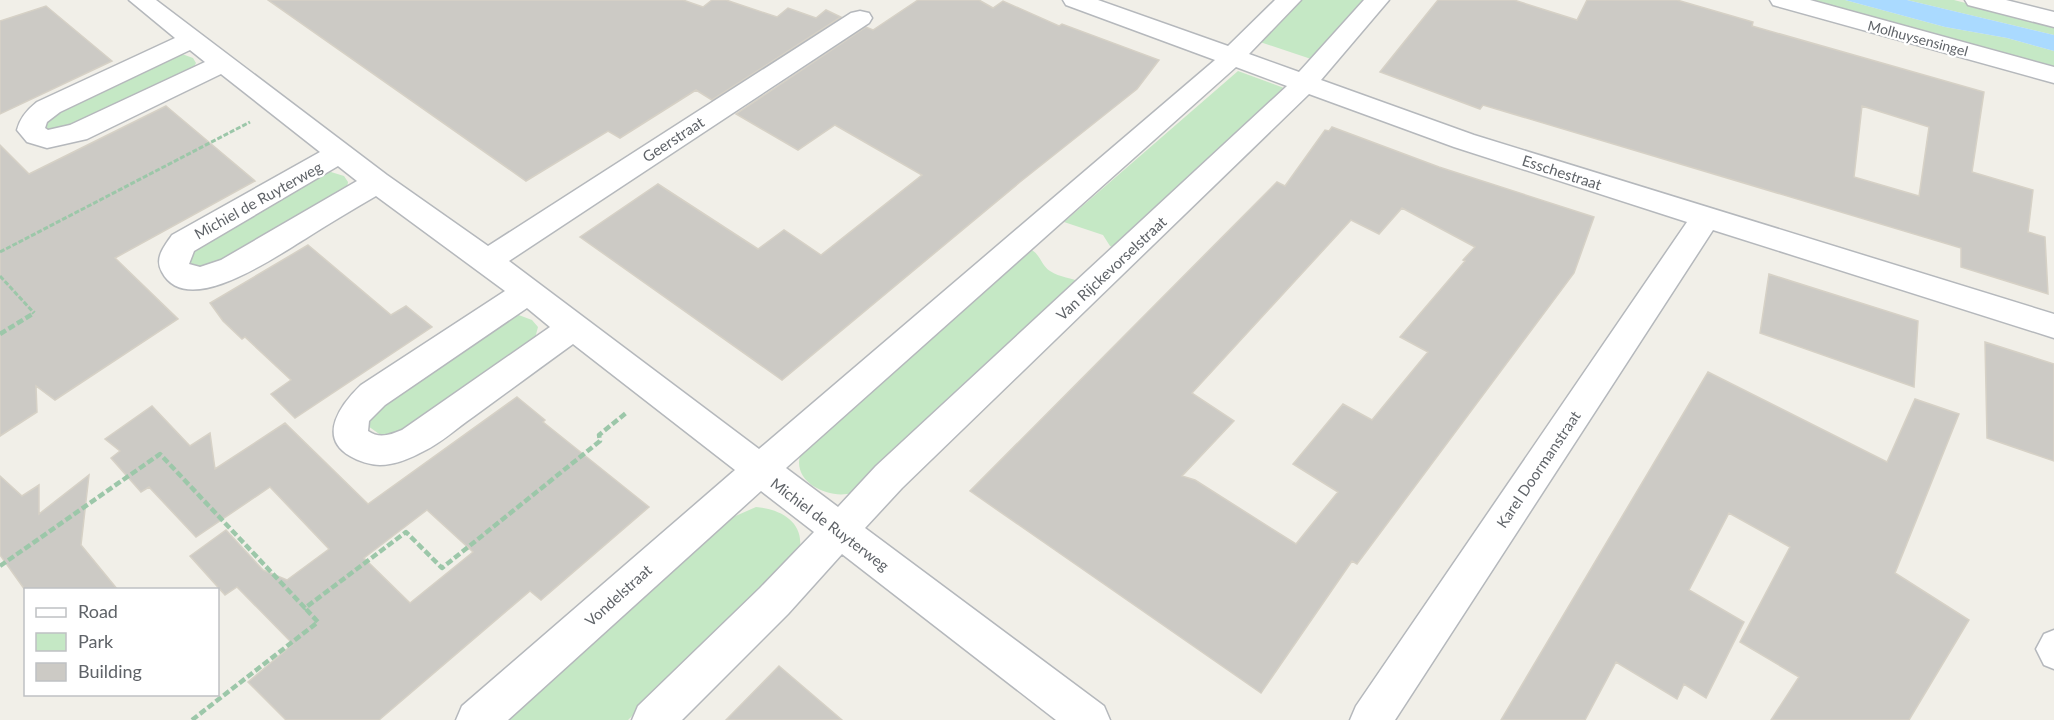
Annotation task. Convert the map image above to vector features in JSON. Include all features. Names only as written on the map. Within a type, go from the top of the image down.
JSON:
[{"type":"street","name":"Michiel de Ruyterweg","points":[[141,0],[377,182],[487,261],[526,293],[1089,720]]},
{"type":"street","name":"Esschestraat","points":[[1075,0],[1464,141],[2054,326]]},
{"type":"street","points":[[759,470],[1233,57],[1289,0]]},
{"type":"street","name":"Van Rijckevorselstraat","points":[[839,531],[897,469],[1287,102],[1377,0]]},
{"type":"street","name":"Molhuysensingel","points":[[1782,0],[2054,75]]},
{"type":"street","points":[[1977,0],[2054,20]]},
{"type":"street","name":"Geerstraat","points":[[487,261],[860,18]]},
{"type":"street","points":[[192,40],[50,106],[38,114],[32,123],[31,130],[36,136],[47,139],[77,133],[223,63]]},
{"type":"street","name":"Michiel de Ruyterweg","points":[[340,153],[183,243],[175,254],[172,264],[177,272],[186,277],[200,278],[232,268],[377,182]]},
{"type":"street","name":"Karel Doormanstraat","points":[[1371,720],[1705,218]]},
{"type":"street","points":[[526,293],[373,395],[359,408],[350,422],[350,436],[360,447],[376,451],[395,449],[414,440],[572,328]]},
{"type":"street","name":"Vondelstraat","points":[[477,720],[759,470]]},
{"type":"street","points":[[653,720],[774,601],[839,531]]},
{"type":"lane","points":[[2054,644],[2051,650],[2054,656]]},
{"type":"path","points":[[0,252],[280,106]]},
{"type":"path","points":[[0,276],[34,313],[0,334]]},
{"type":"path","points":[[305,608],[406,532],[442,568],[600,441],[599,435],[654,390]]},
{"type":"path","points":[[0,566],[160,454],[318,622],[192,720]]},
{"type":"green space","points":[[1300,0],[1367,0],[1314,60],[1260,42]]},
{"type":"green space","points":[[1804,0],[1845,0],[1945,27],[2007,38],[2054,51],[2054,68]]},
{"type":"green space","points":[[1907,0],[1954,0],[2054,26],[2054,35]]},
{"type":"green space","points":[[182,54],[193,58],[196,63],[194,67],[79,127],[51,132],[43,125],[43,120],[173,55]]},
{"type":"green space","points":[[1238,71],[1284,88],[1283,95],[1117,249],[1110,246],[1103,235],[1064,222]]},
{"type":"green space","points":[[331,172],[344,176],[348,182],[347,188],[205,269],[192,265],[187,260],[192,244],[321,173]]},
{"type":"green space","points":[[1032,250],[1050,271],[1081,283],[852,493],[832,494],[822,491],[806,480],[799,463],[801,453]]},
{"type":"green space","points":[[516,314],[532,320],[538,327],[534,342],[404,434],[382,436],[368,426],[367,417]]},
{"type":"green space","points":[[756,507],[775,511],[791,520],[799,535],[798,555],[628,720],[506,720],[731,518]]},
{"type":"water","points":[[1845,0],[1907,0],[2054,35],[2054,51],[2007,38],[1945,27]]},
{"type":"building","points":[[268,0],[683,0],[703,7],[712,0],[726,0],[777,17],[788,8],[816,18],[826,10],[841,17],[712,100],[696,90],[620,138],[608,131],[526,181]]},
{"type":"building","points":[[918,0],[979,0],[993,8],[1003,1],[1059,26],[1062,24],[1159,60],[1137,89],[1020,182],[782,380],[580,237],[658,184],[758,249],[784,230],[821,255],[922,175],[835,125],[798,150],[736,114],[866,27],[873,30]]},
{"type":"building","points":[[1438,0],[1514,0],[1577,20],[1587,0],[1677,0],[1753,22],[1752,26],[1984,92],[1972,172],[2033,190],[2028,232],[2045,237],[2048,294],[1961,267],[1961,248],[1483,105],[1480,109],[1380,72]],"holes":[[[1862,106],[1929,127],[1919,196],[1854,177]]]},
{"type":"building","points":[[46,6],[112,61],[0,114],[0,21]]},
{"type":"building","points":[[166,106],[255,181],[115,258],[178,319],[55,400],[36,386],[37,412],[0,436],[0,145],[29,174]]},
{"type":"building","points":[[1332,127],[1439,167],[1594,217],[1574,273],[1357,564],[1352,561],[1261,693],[970,491],[1277,182],[1285,186],[1325,130],[1329,131]],"holes":[[[1402,208],[1475,247],[1400,337],[1428,352],[1372,420],[1343,404],[1293,464],[1338,492],[1296,544],[1195,480],[1182,476],[1234,421],[1192,393],[1351,220],[1379,234]]]},
{"type":"building","points":[[308,245],[391,315],[406,306],[432,327],[295,418],[271,394],[291,380],[245,337],[242,339],[223,321],[210,303]]},
{"type":"building","points":[[1769,274],[1918,321],[1914,387],[1760,333]]},
{"type":"building","points":[[1985,342],[2054,364],[2054,461],[1987,438]]},
{"type":"building","points":[[1708,372],[1887,462],[1915,399],[1959,414],[1895,573],[1969,620],[1909,720],[1771,720],[1799,677],[1740,642],[1790,547],[1729,513],[1689,590],[1744,622],[1706,698],[1684,684],[1677,699],[1616,662],[1585,720],[1501,720]]},
{"type":"building","points":[[517,397],[545,420],[543,422],[649,507],[541,600],[530,591],[379,720],[286,720],[248,682],[293,644],[237,587],[225,595],[190,556],[226,530],[263,570],[287,580],[329,549],[270,487],[196,537],[149,487],[141,492],[111,458],[120,451],[105,439],[152,406],[190,446],[210,433],[215,469],[285,423],[368,504]],"holes":[[[427,510],[473,552],[410,603],[364,558]]]},
{"type":"building","points":[[89,475],[81,545],[116,588],[24,589],[0,555],[0,476],[22,496],[39,485],[39,514]]},
{"type":"building","points":[[779,666],[842,720],[726,720]]}]
